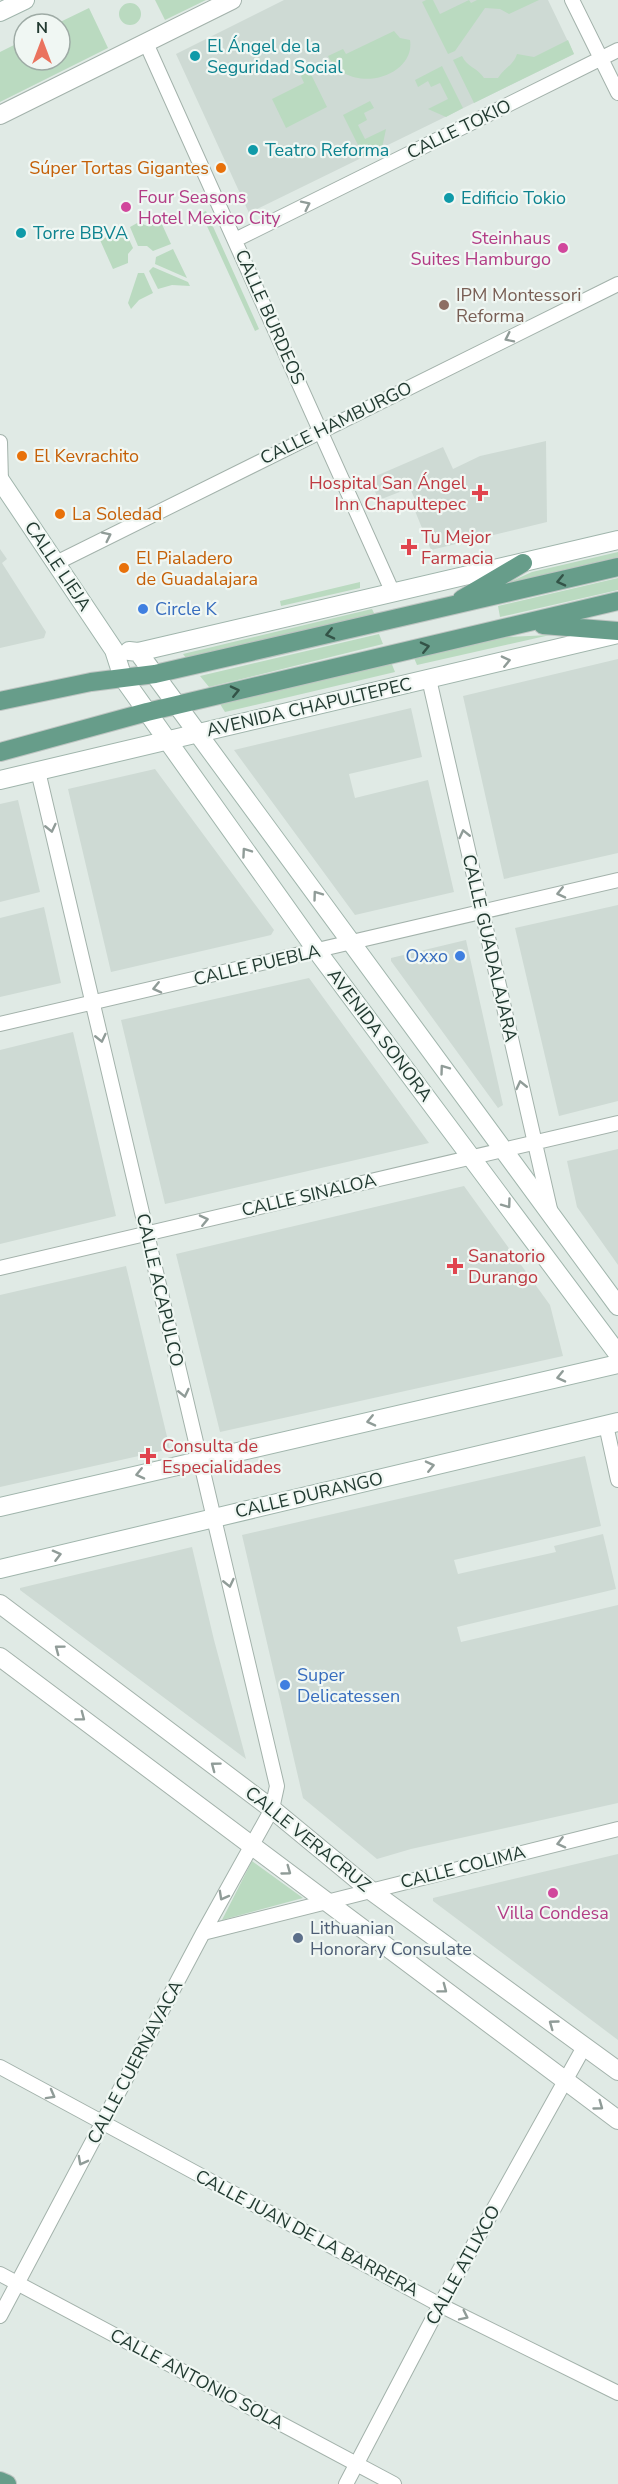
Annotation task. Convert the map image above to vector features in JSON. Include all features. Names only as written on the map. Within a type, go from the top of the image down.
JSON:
[{"type":"main road","points":[[0,12],[25,0]]},
{"type":"main road","points":[[0,115],[232,0]]},
{"type":"main road","name":"CALLE LIEJA","points":[[1,481],[114,650],[123,678],[147,712]]},
{"type":"main road","points":[[114,650],[138,652],[618,540]]},
{"type":"main road","points":[[448,607],[523,563]]},
{"type":"main road","points":[[0,701],[91,682],[155,674],[618,567]]},
{"type":"main road","name":"AVENIDA CHAPULTEPEC","points":[[0,752],[147,712],[618,601]]},
{"type":"main road","points":[[526,623],[618,633]]},
{"type":"main road","name":"AVENIDA CHAPULTEPEC","points":[[0,780],[618,633]]},
{"type":"main road","points":[[138,652],[178,705]]},
{"type":"main road","name":"AVENIDA SONORA","points":[[178,705],[618,1306]]},
{"type":"main road","name":"AVENIDA SONORA","points":[[147,712],[317,951],[618,1354]]},
{"type":"main road","points":[[558,1273],[584,1259]]},
{"type":"main road","points":[[0,1507],[618,1364]]},
{"type":"main road","name":"CALLE DURANGO","points":[[0,1569],[612,1424]]},
{"type":"main road","name":"CALLE VERACRUZ","points":[[0,1604],[272,1809],[370,1890],[618,2071]]},
{"type":"main road","name":"CALLE VERACRUZ","points":[[0,1657],[618,2120]]},
{"type":"main road","points":[[0,2481],[7,2484]]},
{"type":"street","points":[[572,0],[618,93]]},
{"type":"street","name":"CALLE BURDEOS","points":[[146,43],[393,593]]},
{"type":"street","name":"CALLE TOKIO","points":[[235,240],[618,50]]},
{"type":"street","name":"CALLE HAMBURGO","points":[[56,563],[618,284]]},
{"type":"street","name":"CALLE LIEJA","points":[[0,442],[1,481]]},
{"type":"street","name":"CALLE GUADALAJARA","points":[[429,679],[552,1217]]},
{"type":"street","name":"CALLE ACAPULCO","points":[[38,771],[277,1786],[272,1809]]},
{"type":"street","name":"CALLE PUEBLA","points":[[0,1024],[618,880]]},
{"type":"street","name":"CALLE SINALOA","points":[[0,1268],[618,1124]]},
{"type":"street","points":[[612,1424],[618,1480]]},
{"type":"street","name":"CALLE CUERNAVACA","points":[[0,2316],[203,1933],[272,1809]]},
{"type":"street","name":"CALLE COLIMA","points":[[203,1933],[618,1829]]},
{"type":"street","name":"CALLE ATLIXCO","points":[[346,2484],[440,2305],[584,2047]]},
{"type":"street","name":"CALLE JUAN DE LA BARRERA","points":[[0,2067],[440,2305],[618,2393]]},
{"type":"street","name":"CALLE ANTONIO SOLA","points":[[0,2274],[394,2484]]},
{"type":"shaded area","points":[[284,0],[548,0],[574,54],[249,213],[176,54]]},
{"type":"shaded area","name":"Hospital San Ángel Inn Chapultepec","points":[[546,441],[547,522],[431,550],[415,511],[419,509],[410,488],[379,500],[369,479],[443,447],[453,469],[480,456]]},
{"type":"shaded area","points":[[0,549],[7,559],[2,563],[46,632],[44,638],[0,648]]},
{"type":"shaded area","points":[[618,659],[618,853],[504,879],[463,696]]},
{"type":"shaded area","points":[[411,708],[422,757],[349,774],[355,798],[428,780],[454,892],[355,915],[234,750]]},
{"type":"shaded area","points":[[155,769],[274,930],[271,935],[111,972],[68,789]]},
{"type":"shaded area","points":[[18,800],[40,892],[0,902],[0,804]]},
{"type":"shaded area","points":[[618,905],[618,1101],[559,1116],[515,928]]},
{"type":"shaded area","points":[[44,907],[61,983],[0,997],[0,918]]},
{"type":"shaded area","points":[[466,940],[503,1105],[498,1108],[391,961],[391,958]]},
{"type":"shaded area","points":[[309,978],[429,1143],[165,1204],[121,1020]]},
{"type":"shaded area","points":[[73,1032],[116,1216],[0,1244],[0,1050]]},
{"type":"shaded area","points":[[618,1149],[618,1265],[577,1207],[567,1161]]},
{"type":"shaded area","points":[[464,1186],[550,1305],[563,1356],[220,1432],[176,1254]]},
{"type":"shaded area","points":[[126,1266],[170,1449],[0,1487],[0,1295]]},
{"type":"shaded area","points":[[585,1456],[601,1526],[454,1560],[458,1574],[556,1552],[554,1546],[603,1534],[616,1589],[457,1627],[461,1642],[618,1605],[618,1803],[411,1849],[377,1859],[303,1798],[242,1535]]},
{"type":"shaded area","points":[[192,1547],[246,1759],[20,1590],[20,1588]]},
{"type":"shaded area","points":[[618,1854],[618,2040],[433,1901],[433,1898]]},
{"type":"green space","points":[[155,0],[206,0],[165,20]]},
{"type":"green space","points":[[433,0],[440,14],[469,0],[471,3],[477,0],[539,0],[509,14],[500,9],[485,8],[455,51],[448,54],[422,2]]},
{"type":"green space","points":[[130,3],[138,6],[141,14],[138,22],[130,25],[122,22],[119,14],[122,6]]},
{"type":"green space","points":[[89,8],[108,48],[72,66],[72,16]]},
{"type":"green space","points":[[394,31],[400,38],[410,40],[409,53],[403,64],[379,77],[365,79],[351,76],[338,69],[328,56],[343,49],[346,54]]},
{"type":"green space","points":[[568,40],[574,54],[474,103],[453,60],[462,56],[484,78],[498,78],[517,54],[534,57]]},
{"type":"green space","points":[[12,46],[12,72],[60,72],[0,102],[0,52]]},
{"type":"green space","points":[[304,60],[327,107],[286,128],[272,99],[304,83],[296,65]]},
{"type":"green space","points":[[442,66],[463,108],[446,117],[428,109],[448,99],[440,83],[431,87],[428,81],[418,87],[415,80]]},
{"type":"green space","points":[[370,101],[374,108],[364,113],[367,120],[358,125],[365,139],[386,129],[382,148],[364,157],[343,115]]},
{"type":"green space","points":[[206,211],[259,329],[255,331],[201,213]]},
{"type":"green space","points":[[160,220],[171,244],[153,251],[147,246],[138,246],[130,227],[139,222],[147,226]]},
{"type":"green space","points":[[124,229],[133,248],[128,254],[128,263],[113,269],[100,240]]},
{"type":"green space","points":[[173,249],[187,278],[155,264],[156,257]]},
{"type":"green space","points":[[153,267],[188,282],[190,286],[172,285],[158,289],[149,271]]},
{"type":"green space","points":[[138,273],[144,273],[153,293],[139,300],[131,309],[128,303]]},
{"type":"green space","points":[[618,552],[618,557],[505,584],[532,572]]},
{"type":"green space","points":[[618,578],[618,590],[500,617],[498,606]]},
{"type":"green space","points":[[360,582],[360,588],[281,606],[280,601]]},
{"type":"green space","points":[[372,609],[375,615],[186,658],[183,654]]},
{"type":"green space","points":[[379,634],[383,644],[209,687],[200,676]]},
{"type":"green space","points":[[550,635],[417,665],[414,658],[507,637]]},
{"type":"green space","points":[[391,662],[395,672],[225,712],[220,704]]},
{"type":"green space","points":[[252,1861],[303,1898],[222,1920]]},
{"type":"place","name":"El Ángel de la Seguridad Social","points":[[195,56]]},
{"type":"place","name":"Teatro Reforma","points":[[253,150]]},
{"type":"place","name":"Súper Tortas Gigantes","points":[[221,168]]},
{"type":"place","name":"Edificio Tokio","points":[[449,198]]},
{"type":"place","name":"Four Seasons Hotel Mexico City","points":[[126,207]]},
{"type":"place","name":"Torre BBVA","points":[[21,233]]},
{"type":"place","name":"Steinhaus Suites Hamburgo","points":[[563,248]]},
{"type":"place","name":"IPM Montessori Reforma","points":[[444,305]]},
{"type":"place","name":"El Kevrachito","points":[[22,456]]},
{"type":"place","name":"Hospital San Ángel Inn Chapultepec","points":[[480,493]]},
{"type":"place","name":"La Soledad","points":[[60,514]]},
{"type":"place","name":"Tu Mejor Farmacia","points":[[409,547]]},
{"type":"place","name":"El Pialadero de Guadalajara","points":[[124,568]]},
{"type":"place","name":"Circle K","points":[[143,609]]},
{"type":"place","name":"Oxxo","points":[[460,956]]},
{"type":"place","name":"Sanatorio Durango","points":[[455,1266]]},
{"type":"place","name":"Consulta de Especialidades","points":[[148,1456]]},
{"type":"place","name":"Super Delicatessen","points":[[285,1685]]},
{"type":"place","name":"Villa Condesa","points":[[553,1893]]},
{"type":"place","name":"Lithuanian Honorary Consulate","points":[[298,1938]]}]
